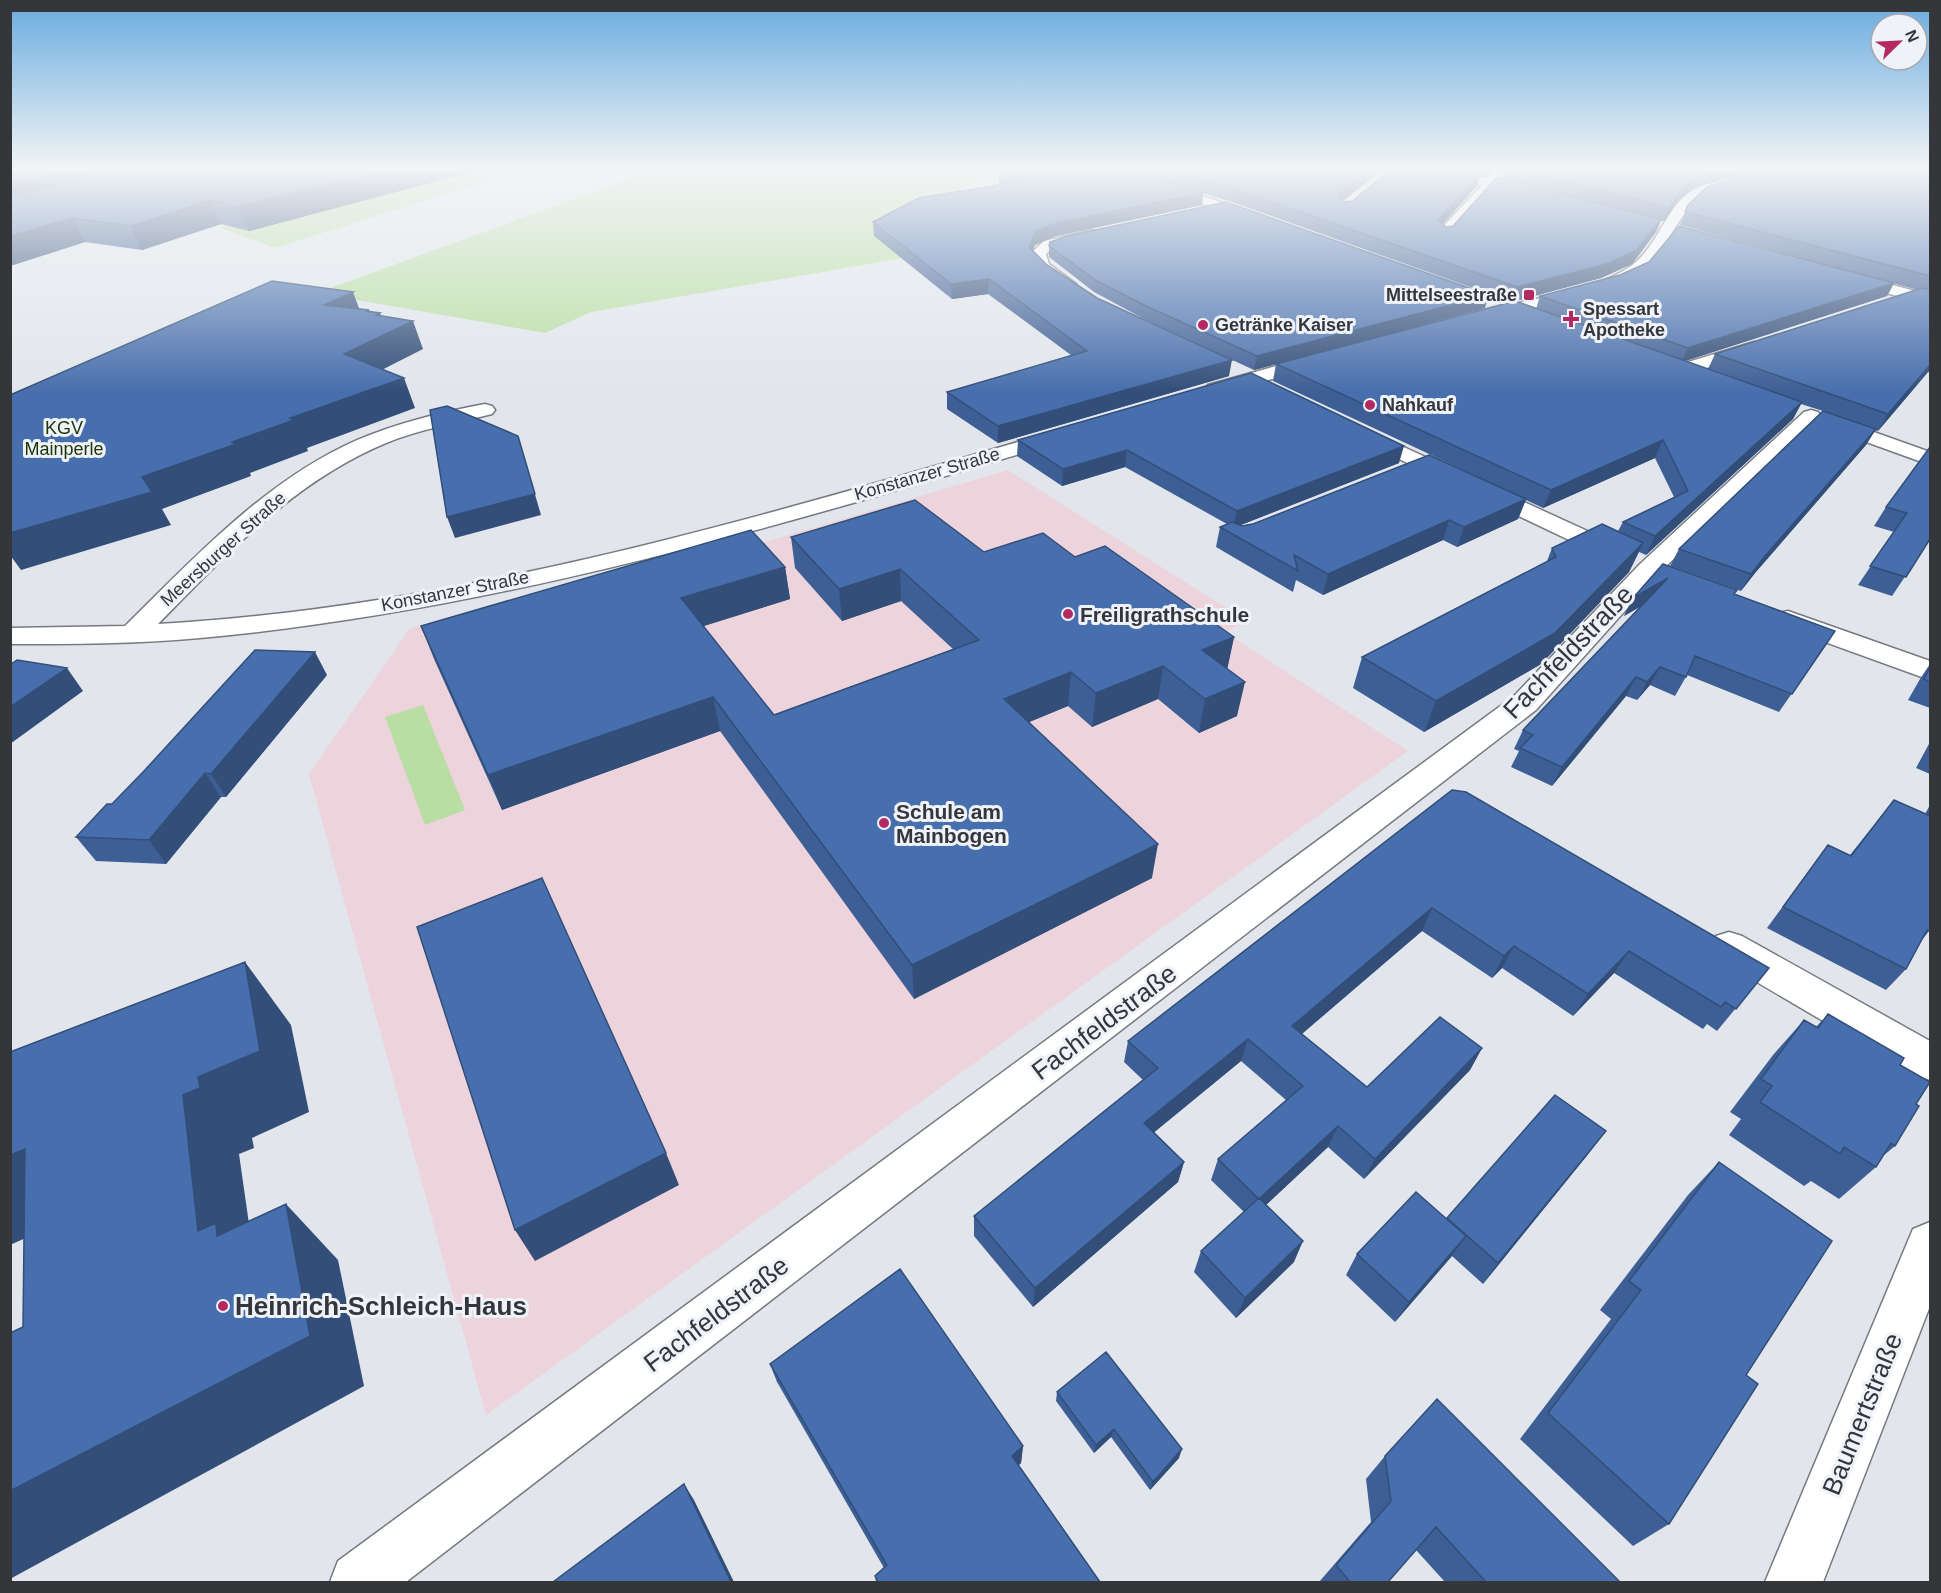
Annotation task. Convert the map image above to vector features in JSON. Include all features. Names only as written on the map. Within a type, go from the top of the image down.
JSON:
[{"type":"street","points":[[1052,243],[1038,253],[1042,266],[1089,299]]},
{"type":"street","points":[[1463,321],[1600,285],[1632,273],[1658,243]]},
{"type":"street","points":[[1829,273],[1930,300]]},
{"type":"street","points":[[1882,305],[1930,289]]},
{"type":"street","points":[[1482,299],[1542,320]]},
{"type":"street","points":[[1682,370],[1773,341]]},
{"type":"street","points":[[1190,397],[1341,354]]},
{"type":"street","points":[[1660,363],[1714,382]]},
{"type":"street","points":[[1229,365],[1277,393]]},
{"type":"street","name":"Meersburger Straße","points":[[134,633],[255,517],[314,473],[344,455],[392,434],[428,422],[485,410]]},
{"type":"street","name":"Fachfeldstraße","points":[[359,1582],[1445,785],[1525,703],[1660,573],[1800,412],[1930,459]]},
{"type":"street","points":[[1340,423],[1660,573]]},
{"type":"street","name":"Konstanzer Straße","points":[[10,636],[203,629],[285,620],[591,565],[697,540],[1079,430]]},
{"type":"street","points":[[1393,476],[1425,463]]},
{"type":"street","points":[[1762,610],[1930,671]]},
{"type":"street","points":[[1696,928],[1930,1062]]},
{"type":"street","name":"Baumertstraße","points":[[1794,1582],[1930,1246]]},
{"type":"shaded area","points":[[1008,470],[1247,621],[1225,632],[1408,751],[486,1415],[309,774],[410,628],[480,614],[704,560]]},
{"type":"green space","points":[[262,243],[290,243],[275,248]]},
{"type":"green space","points":[[453,243],[967,243],[972,246],[591,312],[545,333],[317,293]]},
{"type":"green space","points":[[423,705],[465,810],[425,825],[385,717]]},
{"type":"building","points":[[900,243],[1031,243],[1029,247],[1047,265],[1097,298],[1232,360],[998,426],[947,392],[1087,351],[989,279],[951,284]]},
{"type":"building","points":[[1050,243],[1343,243],[1489,295],[1257,356],[1148,307],[1095,280],[1049,246]]},
{"type":"building","points":[[1391,243],[1642,243],[1637,250],[1607,264],[1517,287]]},
{"type":"building","points":[[1665,243],[1744,243],[1894,283],[1688,348],[1540,296],[1620,275],[1649,262]]},
{"type":"building","points":[[1805,243],[1930,243],[1930,276]]},
{"type":"building","name":"KGV Mainperle","points":[[272,281],[353,292],[324,305],[369,310],[366,311],[380,313],[376,315],[413,321],[344,354],[404,378],[290,418],[294,420],[232,442],[236,444],[142,477],[152,492],[10,533],[10,395]]},
{"type":"building","points":[[1922,288],[1930,290],[1930,365],[1888,414],[1715,354]]},
{"type":"building","points":[[1515,301],[1802,402],[1655,536],[1623,522],[1688,491],[1663,440],[1551,490],[1276,364]]},
{"type":"building","points":[[1251,373],[1404,446],[1237,511],[1127,450],[1063,469],[1018,440]]},
{"type":"building","points":[[447,406],[518,436],[535,494],[447,517],[430,410]]},
{"type":"building","points":[[1823,411],[1876,429],[1751,574],[1679,549]]},
{"type":"building","points":[[1930,447],[1930,539],[1906,577],[1870,566],[1907,513],[1886,507]]},
{"type":"building","points":[[1429,455],[1526,499],[1464,527],[1449,520],[1328,574],[1294,555],[1298,571],[1220,527],[1232,522],[1242,526],[1253,524]]},
{"type":"building","points":[[915,500],[984,552],[1043,533],[1075,557],[1105,546],[1234,637],[1202,650],[1245,682],[1205,699],[1163,666],[1096,693],[1071,672],[1004,699],[1158,844],[912,965],[713,697],[488,775],[421,626],[751,530],[785,567],[681,598],[774,715],[979,640],[900,569],[839,589],[791,537]]},
{"type":"building","points":[[1602,524],[1643,543],[1555,633],[1436,701],[1362,657],[1556,557],[1552,548]]},
{"type":"building","points":[[1663,564],[1737,590],[1734,594],[1835,631],[1792,694],[1695,656],[1686,677],[1660,667],[1647,682],[1636,677],[1562,767],[1520,748],[1533,735],[1523,730],[1668,578],[1633,598]]},
{"type":"building","points":[[255,650],[315,652],[211,774],[205,773],[149,840],[76,837],[107,804],[112,804],[144,771]]},
{"type":"building","points":[[17,660],[67,668],[10,707],[10,665]]},
{"type":"building","points":[[1930,667],[1930,682],[1924,679]]},
{"type":"building","points":[[1452,790],[1466,792],[1769,968],[1736,1009],[1725,1002],[1721,1007],[1629,951],[1588,994],[1514,946],[1504,956],[1432,908],[1292,1026],[1367,1087],[1440,1017],[1482,1048],[1375,1159],[1338,1126],[1259,1199],[1218,1159],[1303,1086],[1248,1039],[1144,1123],[1184,1162],[1035,1288],[974,1216],[1158,1068],[1128,1041]]},
{"type":"building","points":[[1894,800],[1928,815],[1930,811],[1930,931],[1927,930],[1906,969],[1783,907],[1828,845],[1851,856]]},
{"type":"building","points":[[542,878],[666,1153],[515,1230],[417,927]]},
{"type":"building","points":[[245,962],[260,1051],[198,1077],[200,1088],[183,1095],[198,1231],[216,1223],[217,1236],[286,1204],[310,1336],[10,1491],[10,1333],[23,1327],[25,1149],[10,1155],[10,1052]]},
{"type":"building","points":[[1828,1014],[1904,1058],[1900,1065],[1930,1082],[1916,1104],[1919,1106],[1895,1146],[1891,1143],[1876,1167],[1844,1147],[1840,1154],[1760,1102],[1772,1086],[1761,1079],[1804,1020],[1818,1028]]},
{"type":"building","points":[[1555,1095],[1606,1131],[1498,1263],[1447,1218]]},
{"type":"building","points":[[1719,1162],[1832,1241],[1746,1375],[1758,1384],[1669,1524],[1548,1413],[1641,1290],[1629,1281]]},
{"type":"building","points":[[1416,1192],[1466,1236],[1409,1302],[1357,1254]]},
{"type":"building","points":[[1259,1198],[1303,1241],[1245,1298],[1201,1251]]},
{"type":"building","points":[[900,1269],[1023,1446],[1012,1456],[1100,1582],[878,1582],[875,1576],[887,1565],[770,1364]]},
{"type":"building","points":[[1106,1352],[1182,1449],[1153,1482],[1114,1429],[1096,1445],[1057,1392]]},
{"type":"building","points":[[1437,1399],[1620,1582],[1486,1582],[1436,1527],[1388,1582],[1350,1582],[1336,1565],[1391,1501],[1385,1456]]},
{"type":"building","points":[[684,1484],[731,1582],[553,1582]]},
{"type":"place","name":"Mittelseestraße","points":[[1529,295]]},
{"type":"place","name":"Spessart Apotheke","points":[[1571,319]]},
{"type":"place","name":"Getränke Kaiser","points":[[1203,325]]},
{"type":"place","name":"Nahkauf","points":[[1370,405]]},
{"type":"place","name":"Freiligrathschule","points":[[1068,614]]},
{"type":"place","name":"Schule am Mainbogen","points":[[884,823]]},
{"type":"place","name":"Heinrich-Schleich-Haus","points":[[223,1306]]}]
